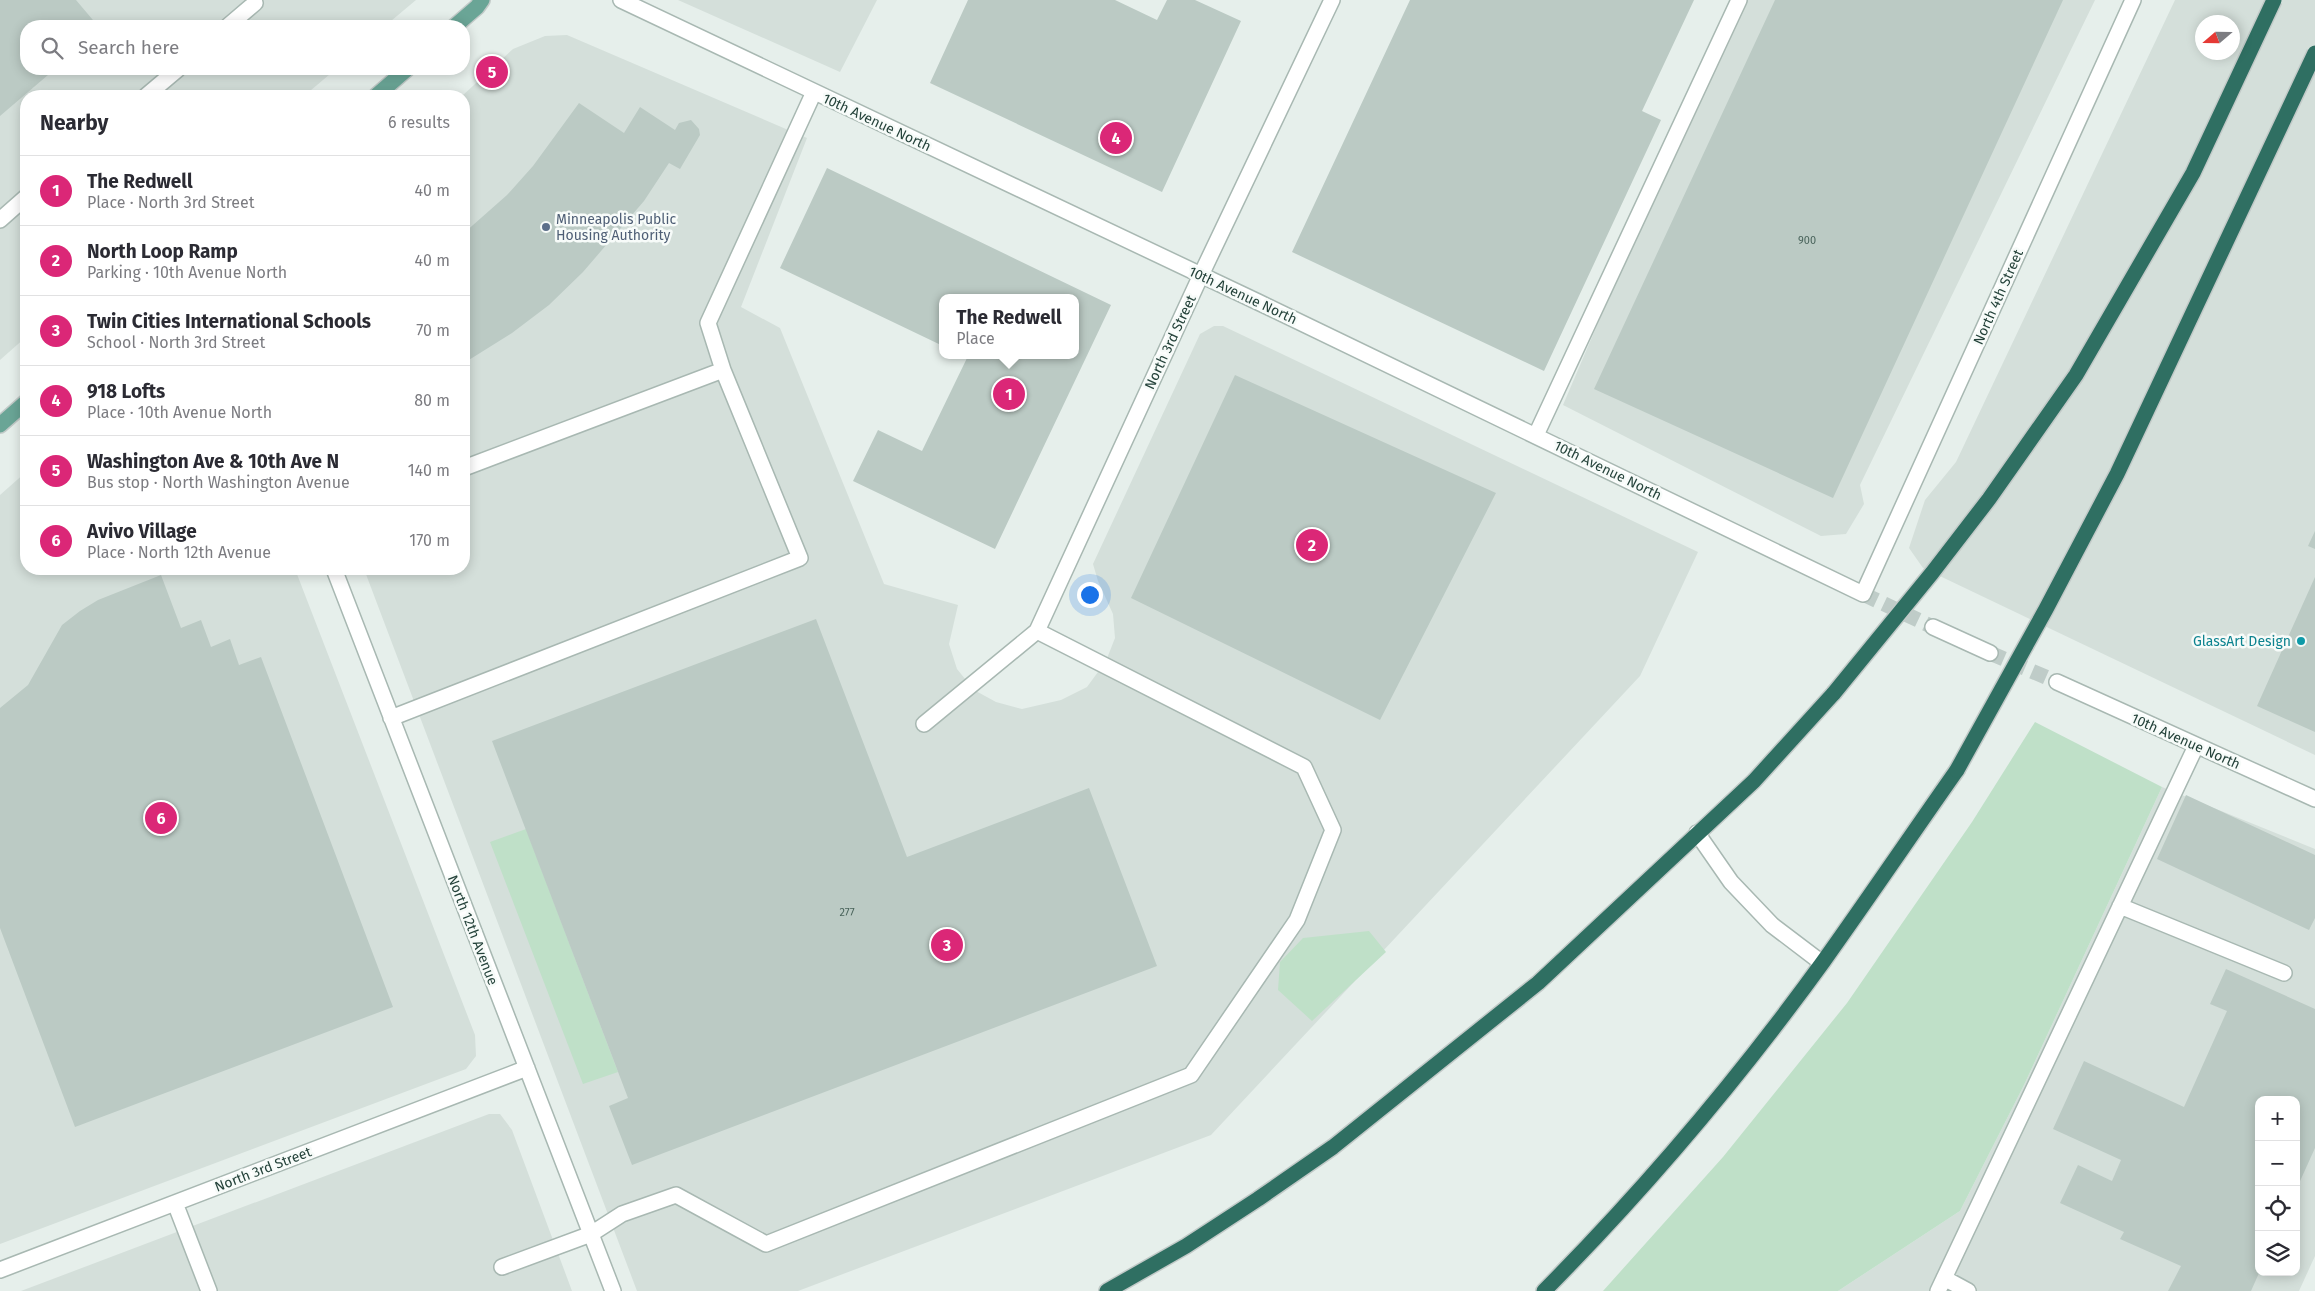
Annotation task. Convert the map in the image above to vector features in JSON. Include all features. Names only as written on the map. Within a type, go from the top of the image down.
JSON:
[{"type":"highway","points":[[1107,1291],[1186,1246],[1333,1147],[1538,983],[1754,781],[1834,693],[1960,536],[2076,375],[2193,172],[2274,0]]},
{"type":"highway","points":[[1544,1291],[1599,1236],[1680,1142],[1768,1034],[1822,963],[1957,770],[2029,641],[2117,474],[2315,53]]},
{"type":"main road","points":[[461,20],[482,0]]},
{"type":"main road","points":[[383,90],[400,75]]},
{"type":"main road","points":[[0,425],[20,407]]},
{"type":"street","points":[[235,20],[255,3],[254,0]]},
{"type":"street","name":"10th Avenue North","points":[[621,0],[1536,435],[1863,594]]},
{"type":"street","name":"North 3rd Street","points":[[1037,632],[1201,275],[1332,0]]},
{"type":"street","points":[[1536,435],[1739,0]]},
{"type":"street","name":"North 4th Street","points":[[1863,594],[2133,0]]},
{"type":"street","points":[[153,90],[171,75]]},
{"type":"street","points":[[391,718],[800,558],[723,370],[708,323],[814,92]]},
{"type":"street","points":[[0,220],[20,202]]},
{"type":"street","points":[[470,466],[723,370]]},
{"type":"street","name":"North 12th Avenue","points":[[336,575],[613,1291]]},
{"type":"street","points":[[1933,627],[1990,653]]},
{"type":"street","points":[[502,1267],[591,1234],[622,1214],[676,1195],[766,1244],[1191,1075],[1297,920],[1333,830],[1304,768],[1037,632],[924,724]]},
{"type":"street","name":"10th Avenue North","points":[[2057,682],[2315,799]]},
{"type":"street","points":[[1968,1291],[1941,1285],[2196,746]]},
{"type":"street","points":[[1697,834],[1730,882],[1772,925],[1822,963]]},
{"type":"street","points":[[2120,906],[2284,973]]},
{"type":"street","name":"North 3rd Street","points":[[0,1270],[527,1068]]},
{"type":"street","points":[[175,1203],[209,1291]]},
{"type":"shaded area","points":[[0,0],[416,0],[392,20],[20,20],[20,75],[329,75],[311,90],[20,90],[20,342],[0,360]]},
{"type":"shaded area","points":[[678,0],[877,0],[840,72]]},
{"type":"shaded area","points":[[1736,0],[2095,0],[1860,485],[1864,504],[1846,534],[1821,536],[1563,405]]},
{"type":"shaded area","points":[[2175,0],[2315,0],[2315,755],[1923,568],[1909,548],[1925,500],[1956,462]]},
{"type":"shaded area","points":[[567,35],[807,138],[741,307],[780,328],[884,584],[958,605],[949,644],[957,669],[974,690],[996,702],[1022,709],[1061,700],[1087,687],[1106,661],[1115,638],[1113,614],[1098,581],[1093,564],[1200,334],[1214,326],[1223,326],[1698,552],[1640,676],[1211,1135],[798,1291],[637,1291],[366,575],[470,575],[469,90],[513,49],[545,36]]},
{"type":"shaded area","points":[[20,477],[20,575],[297,575],[475,1035],[476,1056],[466,1069],[0,1244],[0,495]]},
{"type":"shaded area","points":[[2162,787],[2315,849],[2315,1256],[2299,1291],[1838,1291],[1960,1211],[2024,1085]]},
{"type":"shaded area","points":[[489,1114],[500,1114],[512,1130],[572,1291],[21,1291]]},
{"type":"green space","points":[[2035,722],[2162,787],[2024,1085],[1960,1211],[1838,1291],[1603,1291],[1723,1157],[1847,1003],[1972,822]]},
{"type":"green space","points":[[526,829],[618,1072],[583,1084],[490,842]]},
{"type":"green space","points":[[1369,931],[1386,952],[1312,1021],[1278,990],[1280,962],[1303,938]]},
{"type":"building","points":[[0,0],[76,0],[93,20],[20,20],[20,75],[48,75],[30,90],[20,90],[20,99],[0,116]]},
{"type":"building","points":[[968,0],[1115,0],[1157,20],[1167,0],[1195,0],[1241,21],[1162,192],[930,83]]},
{"type":"building","points":[[1410,0],[1694,0],[1642,111],[1661,120],[1544,371],[1292,252]]},
{"type":"building","points":[[1775,0],[2063,0],[1833,498],[1594,389]]},
{"type":"building","name":"Minneapolis Public Housing Authority","points":[[579,103],[624,133],[640,107],[675,130],[679,123],[691,120],[699,129],[700,135],[680,169],[669,163],[644,201],[583,272],[549,305],[512,333],[470,359],[470,228],[507,195],[533,166]]},
{"type":"building","points":[[827,168],[1111,305],[995,549],[853,481],[878,430],[922,451],[967,359],[1079,359],[1079,294],[939,294],[939,344],[780,268]]},
{"type":"building","points":[[1235,375],[1496,493],[1380,720],[1131,598]]},
{"type":"building","points":[[2315,531],[2315,549],[2308,546]]},
{"type":"building","points":[[161,575],[181,628],[201,620],[211,647],[230,639],[239,665],[261,657],[393,1007],[75,1127],[0,928],[0,708],[28,685],[62,625],[98,600]]},
{"type":"building","name":"GlassArt Design","points":[[2315,577],[2315,732],[2257,706]]},
{"type":"building","points":[[816,619],[907,857],[1089,788],[1157,966],[632,1165],[609,1106],[628,1098],[492,741]]},
{"type":"building","points":[[2186,795],[2315,855],[2315,918],[2309,930],[2157,859]]},
{"type":"building","points":[[2226,969],[2315,1009],[2315,1148],[2300,1181],[2300,1096],[2255,1096],[2255,1276],[2258,1276],[2251,1291],[2168,1291],[2181,1266],[2120,1239],[2124,1232],[2060,1203],[2078,1165],[2112,1181],[2121,1160],[2053,1129],[2084,1061],[2184,1107],[2227,1011],[2210,1004]]},
{"type":"tunnel","points":[[1863,594],[1933,627]]},
{"type":"tunnel","points":[[1990,653],[2057,682]]},
{"type":"place","name":"Washington Ave & 10th Ave N","points":[[492,72]]},
{"type":"place","name":"918 Lofts","points":[[1116,138]]},
{"type":"place","name":"Minneapolis Public Housing Authority","points":[[546,227]]},
{"type":"place","name":"The Redwell","points":[[1009,394]]},
{"type":"place","name":"North Loop Ramp","points":[[1312,545]]},
{"type":"place","name":"GlassArt Design","points":[[2301,641]]},
{"type":"place","name":"Avivo Village","points":[[161,818]]},
{"type":"place","name":"Twin Cities International Schools","points":[[947,945]]}]
